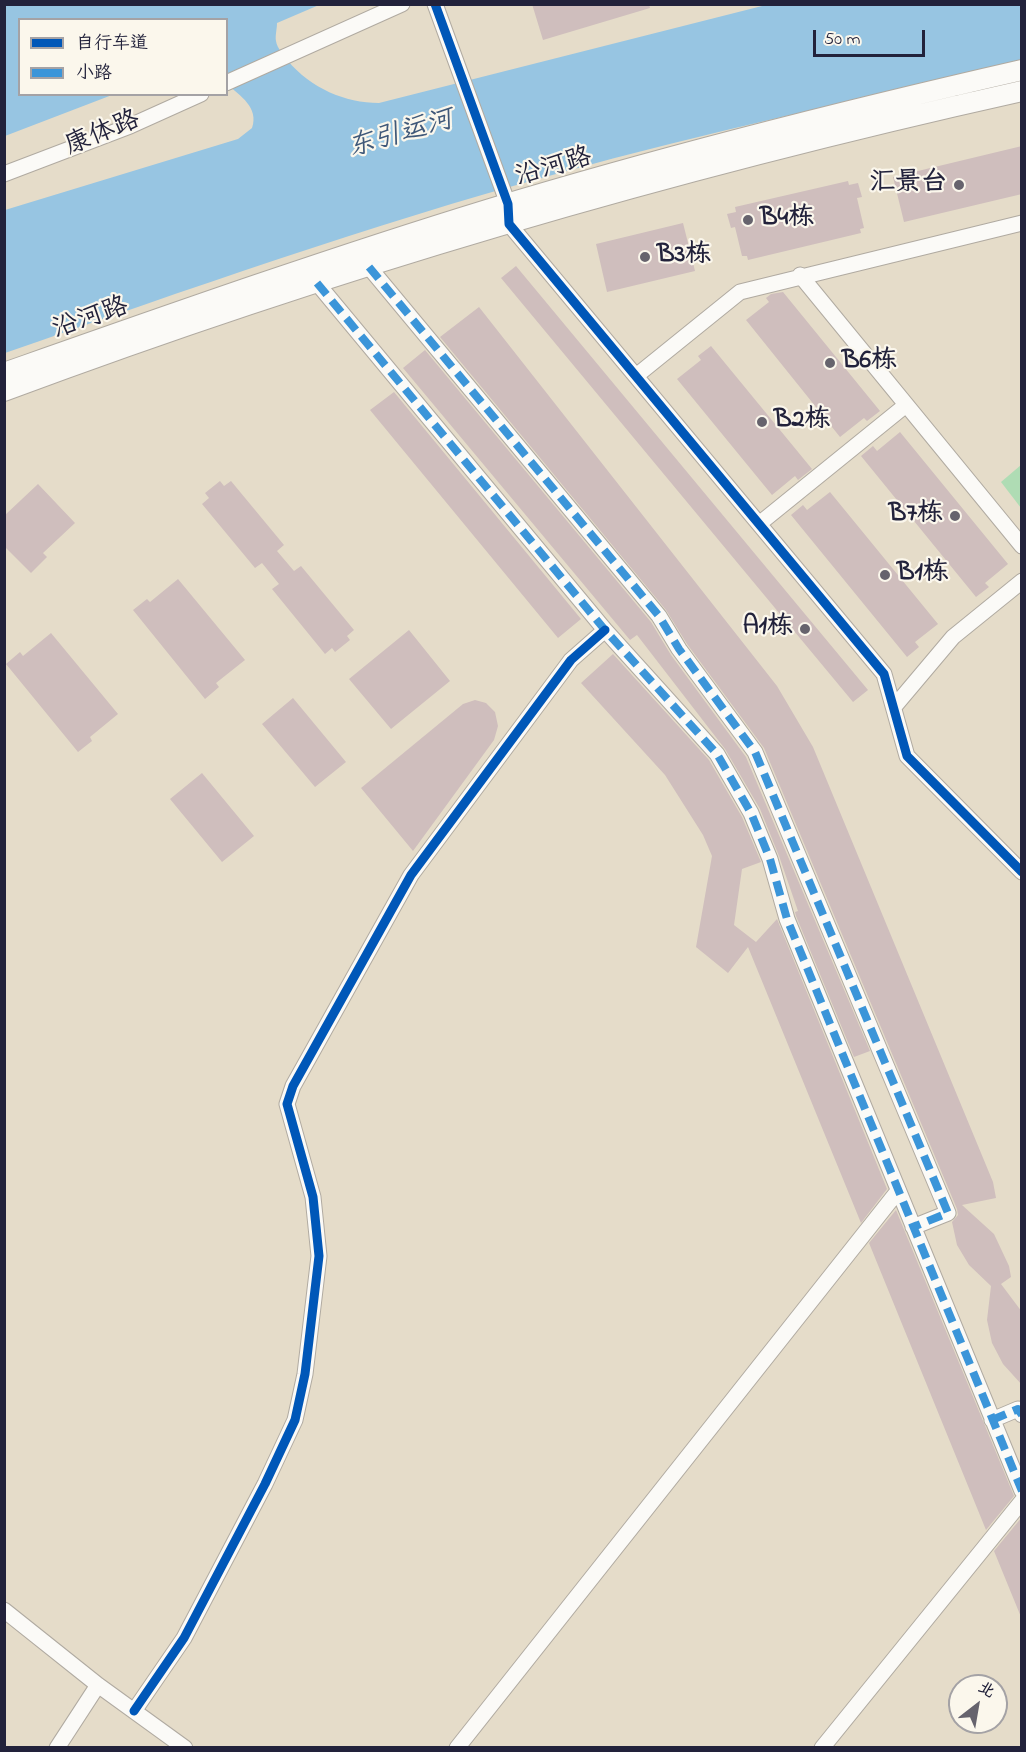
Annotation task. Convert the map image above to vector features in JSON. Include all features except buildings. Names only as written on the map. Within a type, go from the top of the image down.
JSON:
[{"type":"main road","name":"沿河路","points":[[4,373],[507,200],[846,110],[1022,70]]},
{"type":"main road","name":"沿河路","points":[[4,392],[200,320],[576,202],[848,130],[1022,91]]},
{"type":"street","points":[[228,82],[402,4]]},
{"type":"street","points":[[435,4],[507,200],[509,224],[884,674],[907,756],[1022,872]]},
{"type":"street","name":"康体路","points":[[4,174],[130,126],[197,96]]},
{"type":"street","points":[[636,376],[740,292],[800,275],[1022,223]]},
{"type":"street","points":[[369,267],[658,616],[679,649],[755,752],[948,1213],[913,1227]]},
{"type":"street","points":[[800,275],[1022,546]]},
{"type":"street","points":[[317,283],[605,630],[717,754],[751,813],[770,859],[787,919],[1022,1491]]},
{"type":"street","points":[[759,524],[906,405]]},
{"type":"street","points":[[894,707],[953,637],[1022,581]]},
{"type":"street","points":[[134,1711],[184,1638],[265,1484],[295,1420],[305,1374],[319,1256],[313,1197],[287,1104],[293,1086],[411,875],[571,660],[605,630]]},
{"type":"street","points":[[457,1748],[898,1191]]},
{"type":"street","points":[[992,1420],[1018,1409],[1022,1415]]},
{"type":"street","points":[[822,1748],[1022,1501]]},
{"type":"street","points":[[4,1610],[98,1685],[185,1748]]},
{"type":"street","points":[[57,1748],[98,1685]]},
{"type":"green space","points":[[1021,465],[1021,508],[1001,482]]},
{"type":"water","name":"东引运河","points":[[5,5],[319,5],[277,23],[278,46],[297,71],[318,86],[341,97],[379,103],[766,5],[1021,5],[1021,62],[672,143],[486,194],[279,259],[5,353],[5,210],[238,139],[252,128],[251,108],[228,85],[228,18],[18,18],[18,96],[109,96],[5,136]]},
{"type":"marked path","points":[[369,267],[659,616],[679,649],[755,752],[948,1213],[913,1227]]},
{"type":"marked path","points":[[317,283],[605,630],[717,754],[751,813],[770,859],[787,919],[1022,1491]]},
{"type":"marked path","points":[[992,1420],[1018,1409],[1022,1415]]},
{"type":"cycle path","points":[[435,4],[508,204],[509,224],[884,674],[907,756],[1022,872]]},
{"type":"cycle path","points":[[134,1711],[184,1638],[265,1484],[295,1420],[305,1374],[319,1256],[313,1197],[287,1104],[293,1086],[411,875],[571,660],[605,630]]},
{"type":"place","name":"汇景台","points":[[959,185]]},
{"type":"place","name":"B4栋","points":[[748,220]]},
{"type":"place","name":"B3栋","points":[[645,257]]},
{"type":"place","name":"B6栋","points":[[830,363]]},
{"type":"place","name":"B2栋","points":[[762,422]]},
{"type":"place","name":"B7栋","points":[[955,516]]},
{"type":"place","name":"B1栋","points":[[885,575]]},
{"type":"place","name":"A1栋","points":[[805,629]]}]
